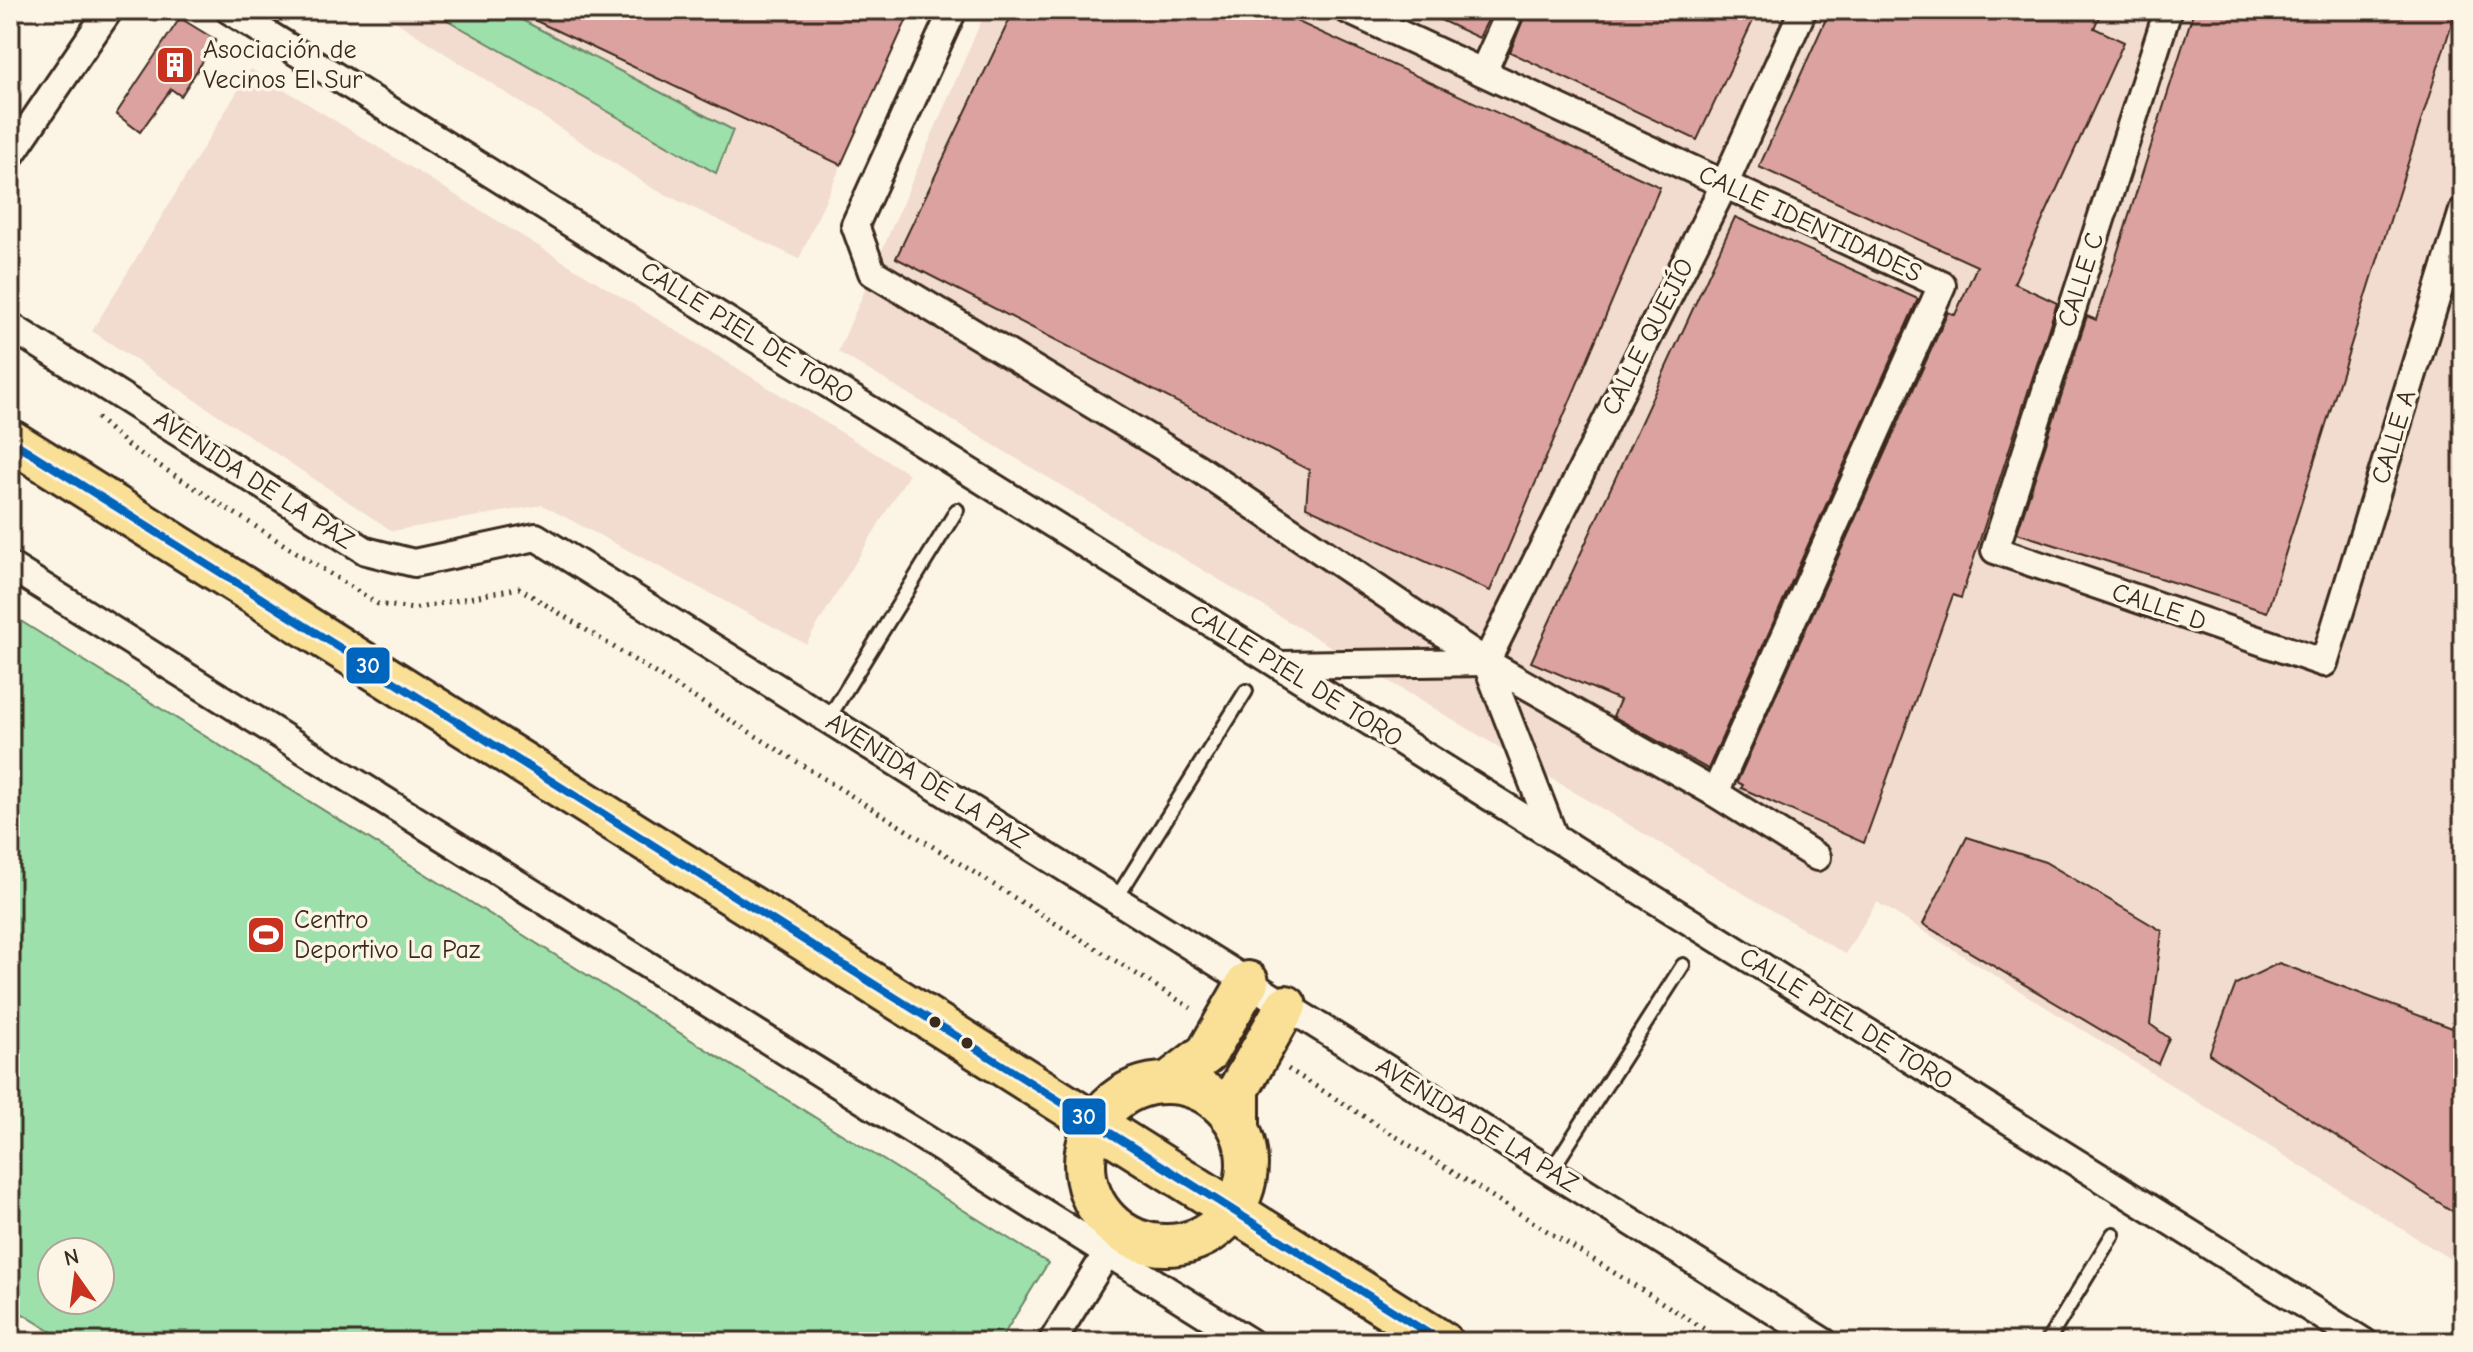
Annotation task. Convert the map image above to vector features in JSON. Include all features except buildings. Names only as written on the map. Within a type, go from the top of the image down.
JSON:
[{"type":"main road","points":[[10,440],[1442,1342]]},
{"type":"main road","points":[[1169,1082],[1207,1053],[1248,982]]},
{"type":"main road","points":[[1239,1125],[1221,1103],[1197,1089],[1169,1082],[1142,1087],[1116,1099],[1095,1123],[1087,1143],[1084,1168],[1089,1193],[1114,1242],[1171,1246],[1197,1241],[1219,1227],[1234,1210],[1247,1180],[1248,1152],[1239,1125],[1239,1089],[1286,1006]]},
{"type":"street","points":[[10,156],[109,10]]},
{"type":"street","name":"CALLE PIEL DE TORO","points":[[229,10],[2364,1342]]},
{"type":"street","points":[[953,10],[855,225],[872,272],[1198,468],[1486,662],[1715,793],[1817,857]]},
{"type":"street","name":"CALLE IDENTIDADES","points":[[1348,10],[1942,285],[1715,793]]},
{"type":"street","points":[[1483,72],[1511,10]]},
{"type":"street","name":"CALLE QUEJÍO","points":[[1486,662],[1725,183],[1803,10]]},
{"type":"street","name":"CALLE C","points":[[1995,550],[2168,10]]},
{"type":"street","name":"CALLE A","points":[[2324,663],[2463,211]]},
{"type":"street","name":"AVENIDA DE LA PAZ","points":[[10,326],[366,551],[414,563],[536,537],[1824,1342]]},
{"type":"street","name":"CALLE D","points":[[1995,550],[2324,663]]},
{"type":"street","points":[[10,566],[1114,1242],[1250,1342]]},
{"type":"street","points":[[1279,665],[1486,662]]},
{"type":"street","points":[[1486,662],[1554,837]]},
{"type":"street","points":[[1052,1342],[1114,1242]]},
{"type":"lane","points":[[828,719],[957,510]]},
{"type":"lane","points":[[1116,899],[1246,691]]},
{"type":"lane","points":[[1551,1171],[1683,965]]},
{"type":"lane","points":[[2047,1342],[2113,1234]]},
{"type":"path","points":[[88,410],[127,445],[378,604],[413,609],[519,588],[1222,1028]]},
{"type":"path","points":[[1260,1051],[1725,1342]]},
{"type":"shaded area","points":[[378,10],[911,10],[799,259],[652,188]]},
{"type":"shaded area","points":[[986,10],[2463,10],[2463,1267],[1877,902],[1845,954],[838,352]]},
{"type":"shaded area","points":[[251,69],[909,474],[806,644],[542,505],[392,531],[92,331]]},
{"type":"green space","points":[[436,10],[521,10],[518,18],[733,130],[716,173],[449,21]]},
{"type":"green space","name":"Centro Deportivo La Paz","points":[[11,615],[1048,1263],[999,1342],[68,1342],[10,1306]]},
{"type":"transit line","name":"30","points":[[10,440],[1442,1342]]},
{"type":"place","name":"Asociación de Vecinos El Sur","points":[[175,65]]},
{"type":"place","name":"Centro Deportivo La Paz","points":[[266,935]]}]
